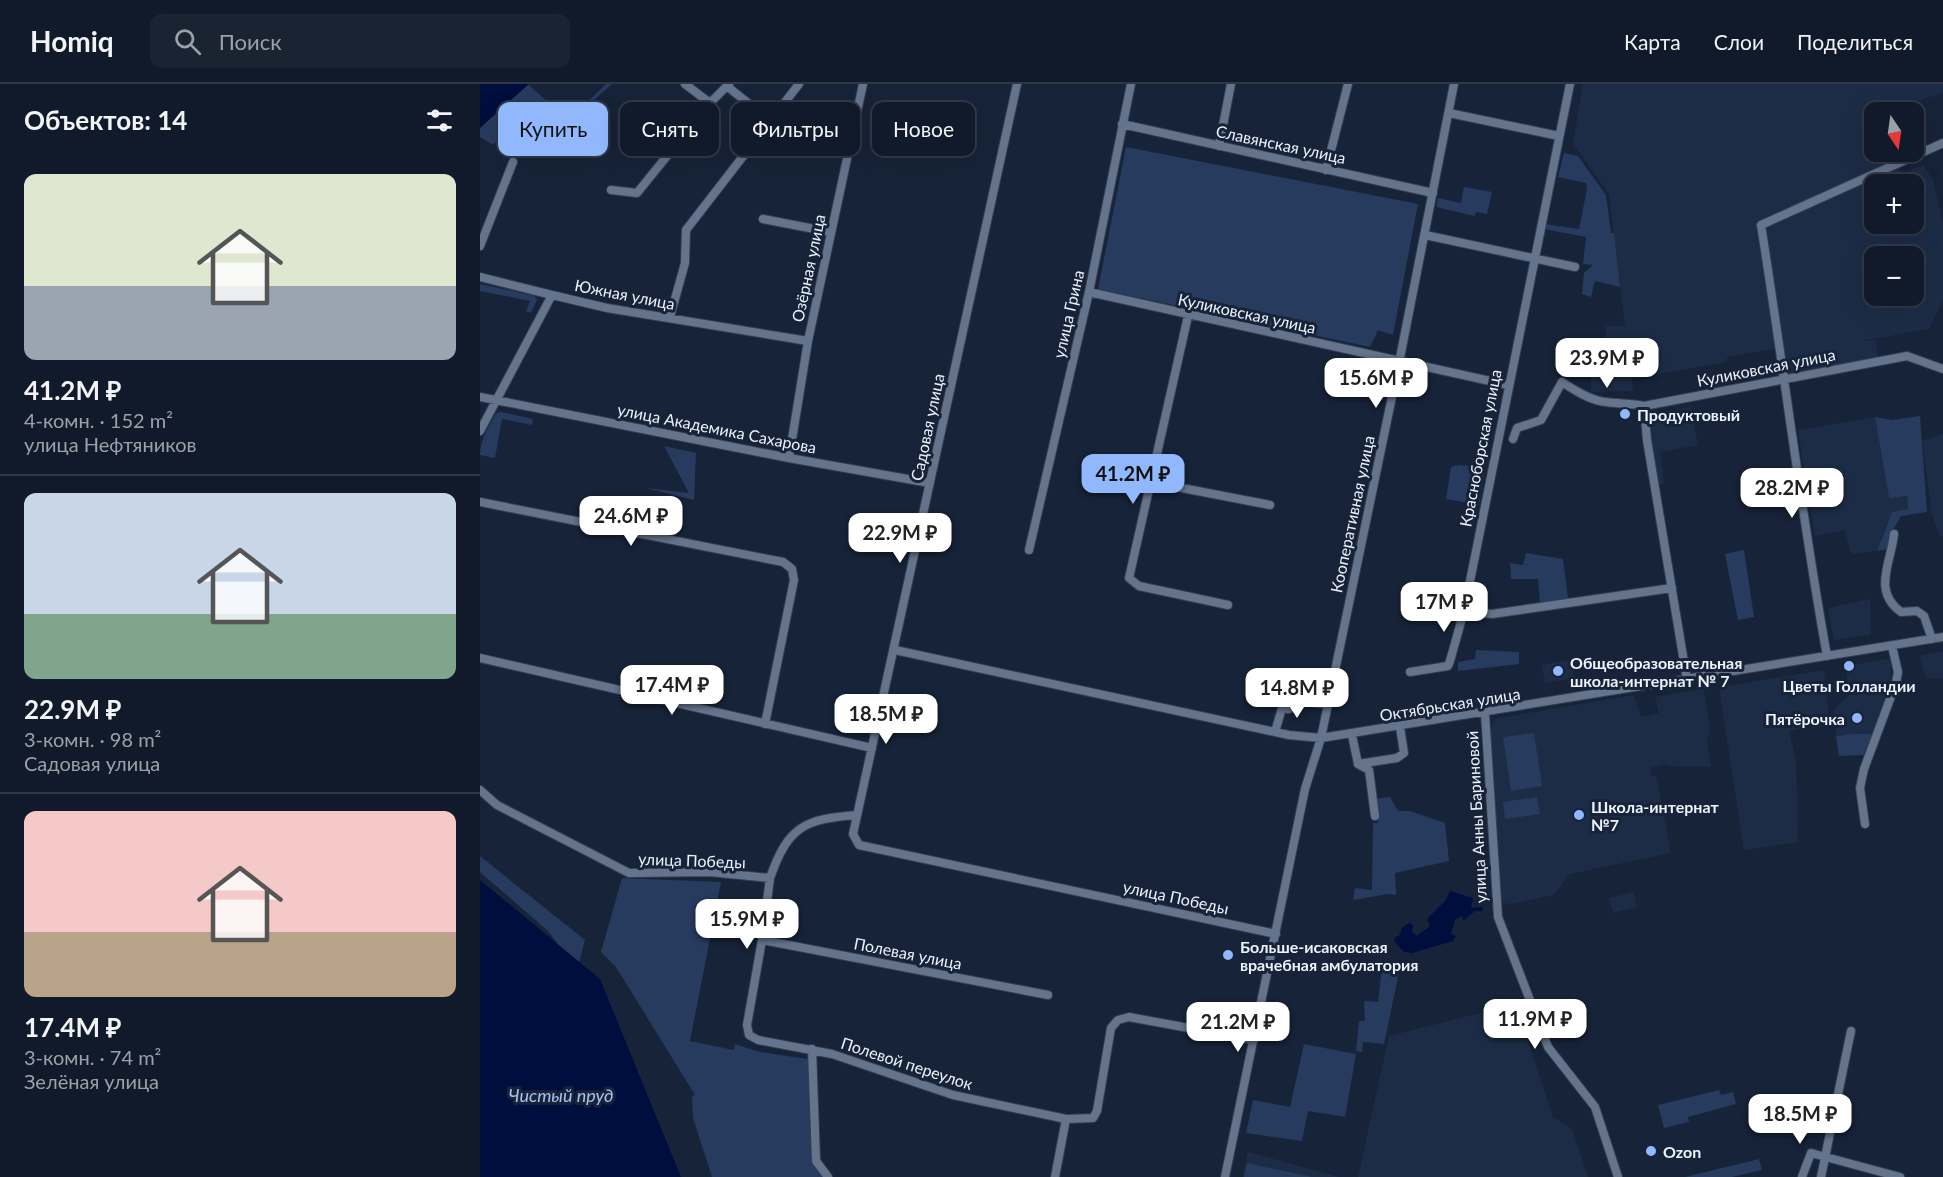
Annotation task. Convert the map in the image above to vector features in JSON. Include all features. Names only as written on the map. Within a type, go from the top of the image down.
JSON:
[{"type":"street","points":[[685,84],[709,102]]},
{"type":"street","points":[[785,102],[799,84]]},
{"type":"street","name":"Озёрная улица","points":[[789,458],[808,341],[863,84]]},
{"type":"street","name":"Садовая улица","points":[[859,845],[853,834],[1017,84]]},
{"type":"street","name":"улица Грина","points":[[1029,550],[1089,292],[1131,84]]},
{"type":"street","points":[[1219,146],[1231,84]]},
{"type":"street","points":[[1326,170],[1348,84]]},
{"type":"street","name":"Кооперативная улица","points":[[1276,934],[1305,789],[1321,738],[1454,84]]},
{"type":"street","name":"Красноборская улица","points":[[1410,672],[1448,666],[1464,611],[1570,84]]},
{"type":"street","points":[[711,102],[728,85],[748,102]]},
{"type":"street","points":[[1449,113],[1559,136]]},
{"type":"street","name":"Славянская улица","points":[[1122,123],[1433,193]]},
{"type":"street","points":[[1827,656],[1782,378],[1761,225],[1943,143]]},
{"type":"street","points":[[611,190],[637,193],[667,156]]},
{"type":"street","points":[[670,317],[685,263],[686,230],[743,156]]},
{"type":"street","points":[[480,246],[513,162]]},
{"type":"street","points":[[763,219],[830,232]]},
{"type":"street","points":[[1425,235],[1533,260],[1575,267]]},
{"type":"street","points":[[480,277],[552,295]]},
{"type":"street","name":"Куликовская улица","points":[[1089,292],[1399,363],[1508,385]]},
{"type":"street","name":"Южная улица","points":[[480,430],[552,295],[607,308],[808,341]]},
{"type":"street","points":[[1188,316],[1171,382],[1129,578],[1139,585],[1228,605]]},
{"type":"street","name":"Куликовская улица","points":[[1513,439],[1517,428],[1541,420],[1562,382],[1576,391],[1604,402],[1625,402],[1644,406],[1906,356],[1943,369]]},
{"type":"street","name":"улица Академика Сахарова","points":[[480,397],[789,458],[930,483]]},
{"type":"street","points":[[1644,406],[1647,440],[1688,680]]},
{"type":"street","points":[[1151,482],[1270,505]]},
{"type":"street","points":[[480,502],[783,562],[792,570],[794,580],[765,724]]},
{"type":"street","points":[[1894,534],[1892,554],[1885,570],[1885,587],[1889,604],[1901,612],[1917,611],[1924,616],[1932,639]]},
{"type":"street","points":[[1464,611],[1492,614],[1672,588]]},
{"type":"street","name":"Октябрьская улица","points":[[895,650],[1275,732],[1321,738],[1352,735],[1943,637]]},
{"type":"street","points":[[1865,824],[1860,788],[1864,769],[1896,683],[1898,672],[1892,645]]},
{"type":"street","points":[[480,658],[872,748]]},
{"type":"street","points":[[1283,692],[1310,697],[1315,703],[1327,704]]},
{"type":"street","points":[[1275,732],[1282,708],[1289,709],[1296,694]]},
{"type":"street","name":"улица Анны Бариновой","points":[[1485,713],[1498,917],[1548,1047],[1595,1107],[1617,1177]]},
{"type":"street","points":[[1358,764],[1397,758],[1404,753],[1400,727]]},
{"type":"street","points":[[1352,735],[1358,764],[1369,770],[1375,816]]},
{"type":"street","name":"улица Победы","points":[[480,790],[497,805],[629,873],[710,872],[770,878]]},
{"type":"street","points":[[762,940],[770,878],[778,855],[789,840],[808,823],[823,817],[857,815]]},
{"type":"street","name":"улица Победы","points":[[859,845],[1276,934]]},
{"type":"street","points":[[1225,1177],[1276,934]]},
{"type":"street","name":"Полевая улица","points":[[762,940],[1048,995]]},
{"type":"street","name":"Полевой переулок","points":[[762,940],[747,1025],[749,1035],[758,1040],[812,1049],[953,1095],[1066,1119],[1093,1118],[1097,1111],[1112,1028],[1118,1020],[1129,1017],[1254,1040]]},
{"type":"street","points":[[1821,1177],[1851,1031]]},
{"type":"street","points":[[812,1049],[816,1161],[828,1177]]},
{"type":"street","points":[[1055,1177],[1066,1119]]},
{"type":"street","points":[[1802,1177],[1811,1153],[1900,1177]]},
{"type":"shaded area","points":[[528,84],[548,102],[507,102]]},
{"type":"shaded area","points":[[606,84],[612,84],[592,102],[587,102]]},
{"type":"shaded area","points":[[1583,84],[1943,84],[1943,93],[1912,102],[1864,102],[1864,162],[1899,162],[1901,174],[1864,174],[1864,234],[1924,234],[1924,174],[1903,174],[1923,165],[1933,180],[1943,223],[1943,301],[1929,329],[1860,341],[1875,340],[1879,360],[1787,375],[1783,347],[1728,357],[1725,362],[1632,379],[1633,391],[1591,392],[1591,345],[1606,345],[1606,326],[1625,326],[1609,194],[1573,144]]},
{"type":"shaded area","points":[[498,110],[498,140],[493,145],[480,137],[480,125]]},
{"type":"shaded area","points":[[1126,147],[1418,204],[1393,335],[1378,330],[1370,347],[1098,289]]},
{"type":"shaded area","points":[[1564,153],[1578,156],[1606,195],[1611,233],[1614,233],[1620,287],[1595,281],[1591,297],[1582,294],[1584,273],[1593,265],[1583,264],[1586,237],[1544,229],[1545,224],[1579,229],[1587,189],[1586,183],[1558,177]]},
{"type":"shaded area","points":[[1464,187],[1492,192],[1487,214],[1476,212],[1475,216],[1436,207],[1438,198],[1461,203]]},
{"type":"shaded area","points":[[480,284],[535,296],[537,300],[531,313],[526,311],[530,301],[480,291]]},
{"type":"shaded area","points":[[1691,407],[1698,445],[1660,452],[1664,483],[1656,485],[1645,415]]},
{"type":"shaded area","points":[[496,413],[533,419],[532,425],[502,419],[495,458],[480,455],[488,428]]},
{"type":"shaded area","points":[[1920,416],[1927,512],[1901,516],[1894,528],[1888,549],[1877,551],[1892,512],[1908,509],[1907,496],[1889,498],[1875,417],[1892,420]]},
{"type":"shaded area","points":[[1875,417],[1889,497],[1907,496],[1908,510],[1887,522],[1877,551],[1851,554],[1845,530],[1815,536],[1798,430]]},
{"type":"shaded area","points":[[1943,434],[1943,536],[1940,536],[1932,515],[1922,441]]},
{"type":"shaded area","points":[[664,446],[696,453],[694,500],[646,488],[689,493]]},
{"type":"shaded area","points":[[1459,465],[1485,468],[1479,505],[1446,499],[1451,467]]},
{"type":"shaded area","points":[[1744,550],[1754,617],[1738,620],[1725,554]]},
{"type":"shaded area","points":[[1526,553],[1563,559],[1568,598],[1540,603],[1538,579],[1511,579],[1510,563],[1523,565]]},
{"type":"shaded area","points":[[1870,599],[1871,635],[1834,640],[1828,608]]},
{"type":"shaded area","points":[[1476,650],[1519,652],[1519,664],[1458,671],[1458,662],[1475,659]]},
{"type":"shaded area","points":[[1943,651],[1943,678],[1926,678],[1919,656]]},
{"type":"shaded area","points":[[1891,658],[1890,686],[1872,734],[1836,736],[1834,710],[1849,695],[1846,666]]},
{"type":"shaded area","name":"Общеобразовательная школа-интернат № 7","points":[[1571,660],[1574,678],[1545,683],[1542,665]]},
{"type":"shaded area","points":[[1824,670],[1829,721],[1800,725],[1800,729],[1789,731],[1796,761],[1798,842],[1744,850],[1719,687]]},
{"type":"shaded area","name":"Школа-интернат №7","points":[[1704,689],[1710,731],[1707,741],[1711,767],[1669,766],[1668,764],[1650,768],[1652,777],[1656,776],[1671,853],[1570,874],[1553,895],[1512,904],[1500,903],[1490,733],[1494,719],[1634,695],[1641,717],[1659,713],[1655,697]]},
{"type":"shaded area","points":[[1534,733],[1542,786],[1511,791],[1503,737]]},
{"type":"shaded area","points":[[1872,734],[1864,755],[1839,756],[1836,736]]},
{"type":"shaded area","points":[[1390,797],[1398,811],[1410,811],[1445,823],[1449,861],[1395,873],[1396,895],[1388,894],[1353,900],[1355,888],[1372,890],[1373,823],[1378,823],[1375,799]]},
{"type":"shaded area","points":[[1537,797],[1540,814],[1505,819],[1503,802]]},
{"type":"shaded area","points":[[480,856],[585,940],[577,970],[548,931],[480,872]]},
{"type":"shaded area","points":[[622,878],[721,882],[690,1041],[734,1050],[735,1044],[760,1052],[808,1059],[824,1177],[712,1177],[693,1118],[692,1096],[695,1095],[616,967],[601,952]]},
{"type":"shaded area","points":[[1634,892],[1637,907],[1613,913],[1609,898]]},
{"type":"shaded area","points":[[1382,968],[1399,972],[1384,1044],[1363,1042],[1362,1052],[1356,1051],[1359,1021],[1365,1021],[1364,1001],[1378,1002]]},
{"type":"shaded area","points":[[1516,1004],[1553,1117],[1572,1129],[1588,1177],[1358,1177],[1389,1036]]},
{"type":"shaded area","points":[[1304,1044],[1356,1054],[1345,1117],[1308,1111],[1302,1141],[1246,1133],[1253,1100],[1290,1107]]},
{"type":"shaded area","points":[[1719,1090],[1721,1095],[1733,1092],[1736,1104],[1688,1117],[1689,1122],[1664,1128],[1658,1105]]},
{"type":"shaded area","points":[[1248,1152],[1339,1177],[1243,1177]]},
{"type":"shaded area","points":[[1759,1159],[1762,1170],[1732,1177],[1685,1177]]},
{"type":"shaded area","points":[[1247,1163],[1312,1177],[1244,1177]]},
{"type":"water","points":[[480,84],[529,84],[509,102],[498,102],[498,112],[480,128]]},
{"type":"water","name":"Чистый пруд","points":[[480,880],[600,979],[681,1177],[480,1177]]},
{"type":"water","points":[[1450,891],[1473,898],[1471,908],[1482,907],[1483,911],[1475,911],[1463,921],[1462,916],[1455,920],[1451,934],[1456,936],[1453,941],[1412,953],[1404,952],[1394,941],[1395,937],[1399,936],[1402,928],[1409,923],[1413,925],[1412,932],[1417,936],[1430,926],[1427,919],[1446,900]]},
{"type":"place","name":"Продуктовый","points":[[1625,414]]},
{"type":"place","name":"Цветы Голландии","points":[[1849,666]]},
{"type":"place","name":"Общеобразовательная школа-интернат № 7","points":[[1558,671]]},
{"type":"place","name":"Пятёрочка","points":[[1857,718]]},
{"type":"place","name":"Школа-интернат №7","points":[[1579,815]]},
{"type":"place","name":"Больше-исаковская врачебная амбулатория","points":[[1228,955]]},
{"type":"place","name":"Ozon","points":[[1651,1151]]}]
